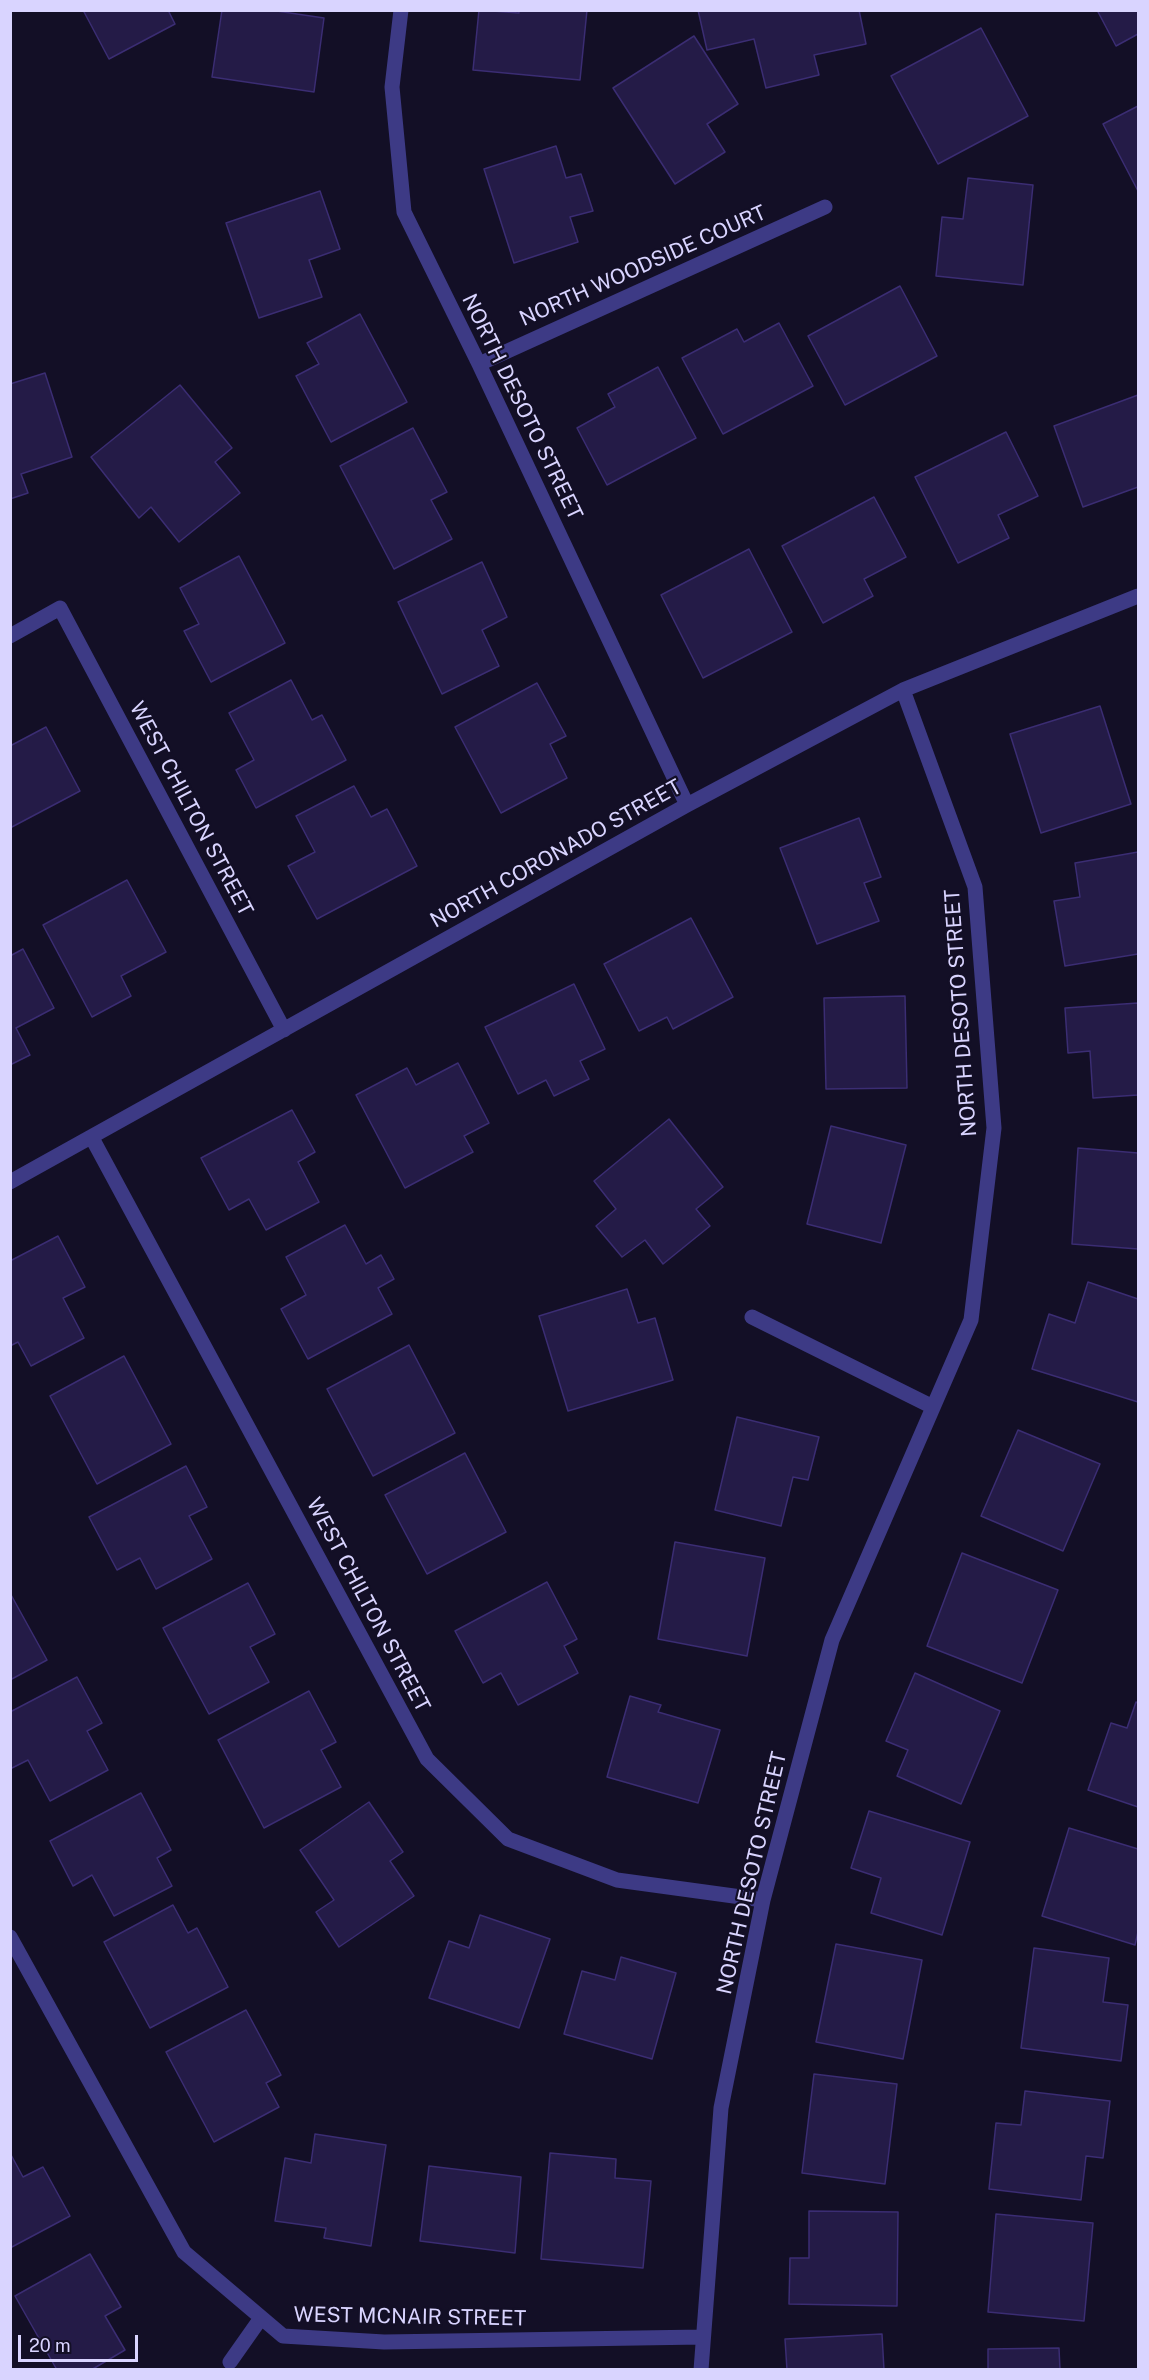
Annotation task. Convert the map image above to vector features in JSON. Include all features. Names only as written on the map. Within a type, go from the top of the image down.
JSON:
[{"type":"street","name":"NORTH DESOTO STREET","points":[[402,10],[392,87],[404,212],[479,364],[687,805]]},
{"type":"street","name":"NORTH WOODSIDE COURT","points":[[479,364],[825,207]]},
{"type":"street","name":"NORTH CORONADO STREET","points":[[10,1182],[687,805],[903,690],[1138,596]]},
{"type":"street","name":"WEST CHILTON STREET","points":[[10,636],[60,608],[284,1030]]},
{"type":"street","name":"NORTH DESOTO STREET","points":[[701,2370],[721,2108],[763,1900],[832,1640],[971,1320],[994,1128],[975,887],[903,690]]},
{"type":"street","name":"WEST CHILTON STREET","points":[[92,1138],[427,1759],[508,1839],[616,1880],[763,1900]]},
{"type":"street","points":[[752,1317],[933,1407]]},
{"type":"street","name":"WEST MCNAIR STREET","points":[[10,1937],[184,2252],[283,2336],[384,2342],[702,2337]]},
{"type":"street","points":[[230,2362],[261,2318]]},
{"type":"building","points":[[83,10],[168,10],[175,24],[109,59]]},
{"type":"building","points":[[222,10],[270,10],[324,18],[314,92],[212,77]]},
{"type":"building","points":[[479,10],[519,13],[519,10],[587,10],[580,80],[473,70]]},
{"type":"building","points":[[698,10],[859,10],[866,44],[814,55],[819,75],[766,88],[754,39],[707,50]]},
{"type":"building","points":[[1097,10],[1138,10],[1138,34],[1116,46]]},
{"type":"building","points":[[981,28],[1028,116],[938,164],[891,76]]},
{"type":"building","points":[[694,36],[738,104],[707,124],[725,152],[675,184],[613,88]]},
{"type":"building","points":[[1138,106],[1138,191],[1103,124]]},
{"type":"building","points":[[556,146],[566,178],[581,174],[593,211],[570,217],[578,242],[514,263],[484,169]]},
{"type":"building","points":[[968,178],[1033,185],[1023,285],[936,276],[942,217],[963,219]]},
{"type":"building","points":[[320,191],[340,249],[309,260],[322,297],[259,318],[226,223]]},
{"type":"building","points":[[900,286],[937,356],[845,405],[808,336]]},
{"type":"building","points":[[360,314],[407,402],[331,442],[296,376],[319,364],[307,343]]},
{"type":"building","points":[[779,323],[813,386],[723,434],[682,358],[737,329],[744,342]]},
{"type":"building","points":[[658,367],[696,438],[607,485],[577,428],[615,407],[608,394]]},
{"type":"building","points":[[45,373],[72,457],[21,474],[28,493],[10,499],[10,384]]},
{"type":"building","points":[[180,385],[232,448],[215,462],[240,493],[179,542],[151,507],[139,518],[91,457]]},
{"type":"building","points":[[1138,395],[1138,487],[1083,507],[1054,426]]},
{"type":"building","points":[[413,428],[447,492],[431,500],[452,539],[394,569],[340,466]]},
{"type":"building","points":[[1006,432],[1038,496],[998,515],[1009,538],[958,563],[915,477]]},
{"type":"building","points":[[874,497],[906,557],[864,579],[873,596],[823,623],[782,546]]},
{"type":"building","points":[[749,549],[792,632],[703,678],[661,595]]},
{"type":"building","points":[[239,556],[285,643],[211,682],[184,631],[199,624],[180,588]]},
{"type":"building","points":[[482,562],[507,617],[482,630],[499,666],[442,694],[398,602]]},
{"type":"building","points":[[291,680],[312,720],[322,715],[346,760],[256,808],[236,770],[254,760],[229,713]]},
{"type":"building","points":[[537,683],[566,736],[550,744],[567,778],[501,813],[455,727]]},
{"type":"building","points":[[1100,706],[1131,804],[1041,833],[1010,734]]},
{"type":"building","points":[[46,727],[80,791],[10,828],[10,746]]},
{"type":"building","points":[[354,786],[371,817],[387,809],[417,866],[317,919],[288,866],[315,852],[296,816]]},
{"type":"building","points":[[859,818],[881,877],[864,883],[879,921],[817,944],[780,848]]},
{"type":"building","points":[[1138,852],[1138,954],[1065,966],[1054,901],[1080,897],[1075,863]]},
{"type":"building","points":[[127,880],[166,952],[121,976],[131,996],[92,1017],[43,925]]},
{"type":"building","points":[[691,918],[733,997],[673,1029],[667,1017],[639,1031],[604,964]]},
{"type":"building","points":[[23,949],[54,1008],[16,1028],[30,1055],[10,1065],[10,956]]},
{"type":"building","points":[[574,984],[605,1049],[580,1061],[589,1079],[554,1096],[546,1080],[518,1094],[485,1027]]},
{"type":"building","points":[[905,996],[907,1088],[826,1089],[824,998]]},
{"type":"building","points":[[1138,1003],[1138,1095],[1093,1098],[1090,1051],[1068,1053],[1065,1008]]},
{"type":"building","points":[[458,1063],[489,1123],[464,1136],[473,1152],[405,1188],[356,1095],[407,1068],[416,1085]]},
{"type":"building","points":[[292,1110],[315,1152],[298,1162],[319,1202],[266,1230],[249,1199],[229,1210],[201,1158]]},
{"type":"building","points":[[669,1119],[723,1187],[696,1209],[710,1226],[663,1264],[645,1240],[622,1257],[596,1226],[616,1209],[594,1181]]},
{"type":"building","points":[[831,1126],[906,1145],[881,1243],[807,1224]]},
{"type":"building","points":[[1078,1148],[1138,1153],[1138,1249],[1072,1244]]},
{"type":"building","points":[[345,1225],[366,1264],[381,1255],[394,1279],[378,1288],[392,1314],[308,1359],[281,1309],[306,1295],[286,1257]]},
{"type":"building","points":[[58,1236],[85,1287],[63,1298],[84,1338],[31,1366],[18,1342],[10,1346],[10,1261]]},
{"type":"building","points":[[1088,1282],[1138,1299],[1138,1402],[1032,1369],[1049,1314],[1075,1323]]},
{"type":"building","points":[[627,1289],[638,1323],[655,1318],[673,1380],[568,1411],[539,1316]]},
{"type":"building","points":[[409,1345],[455,1433],[373,1476],[327,1389]]},
{"type":"building","points":[[124,1356],[171,1444],[97,1484],[50,1396]]},
{"type":"building","points":[[737,1417],[819,1437],[808,1480],[793,1477],[781,1526],[715,1510]]},
{"type":"building","points":[[1018,1430],[1100,1464],[1063,1551],[981,1516]]},
{"type":"building","points":[[465,1453],[506,1532],[427,1574],[385,1495]]},
{"type":"building","points":[[186,1466],[207,1507],[189,1516],[212,1559],[156,1589],[140,1558],[117,1570],[89,1517]]},
{"type":"building","points":[[675,1542],[765,1558],[747,1656],[658,1639]]},
{"type":"building","points":[[962,1553],[1058,1590],[1022,1683],[927,1646]]},
{"type":"building","points":[[547,1582],[577,1639],[564,1646],[578,1673],[518,1705],[501,1673],[483,1683],[455,1631]]},
{"type":"building","points":[[248,1583],[275,1634],[250,1647],[269,1682],[209,1714],[163,1628]]},
{"type":"building","points":[[10,1593],[47,1660],[10,1680]]},
{"type":"building","points":[[915,1673],[1000,1711],[961,1804],[897,1776],[908,1750],[886,1741]]},
{"type":"building","points":[[77,1677],[102,1723],[87,1731],[108,1770],[50,1801],[28,1760],[10,1769],[10,1712]]},
{"type":"building","points":[[309,1691],[336,1742],[321,1750],[341,1787],[264,1828],[218,1740]]},
{"type":"building","points":[[630,1696],[661,1705],[658,1712],[720,1730],[698,1803],[607,1777]]},
{"type":"building","points":[[1136,1702],[1138,1703],[1138,1807],[1088,1790],[1111,1723],[1127,1728]]},
{"type":"building","points":[[141,1793],[171,1850],[157,1858],[172,1886],[114,1916],[92,1875],[73,1886],[50,1841]]},
{"type":"building","points":[[369,1802],[403,1852],[390,1861],[414,1896],[339,1947],[316,1912],[334,1900],[300,1850]]},
{"type":"building","points":[[869,1811],[970,1842],[942,1935],[871,1913],[881,1878],[851,1868]]},
{"type":"building","points":[[1069,1828],[1138,1849],[1138,1932],[1135,1945],[1042,1916]]},
{"type":"building","points":[[173,1905],[188,1933],[197,1928],[228,1987],[150,2028],[104,1942]]},
{"type":"building","points":[[480,1915],[550,1939],[519,2028],[429,1998],[449,1941],[469,1948]]},
{"type":"building","points":[[836,1944],[922,1960],[903,2059],[816,2042]]},
{"type":"building","points":[[1034,1948],[1109,1958],[1103,2002],[1128,2005],[1121,2061],[1021,2048]]},
{"type":"building","points":[[621,1957],[676,1973],[652,2059],[564,2034],[582,1971],[615,1980]]},
{"type":"building","points":[[246,2010],[281,2075],[266,2083],[279,2107],[214,2142],[166,2052]]},
{"type":"building","points":[[814,2074],[897,2084],[885,2184],[802,2173]]},
{"type":"building","points":[[1025,2091],[1110,2101],[1103,2158],[1086,2156],[1081,2200],[989,2189],[996,2123],[1021,2125]]},
{"type":"building","points":[[315,2134],[386,2145],[371,2246],[324,2238],[326,2228],[275,2221],[285,2158],[311,2163]]},
{"type":"building","points":[[10,2153],[23,2177],[43,2167],[70,2216],[10,2248]]},
{"type":"building","points":[[550,2153],[616,2159],[615,2178],[651,2181],[643,2268],[541,2259]]},
{"type":"building","points":[[429,2166],[521,2177],[515,2253],[420,2241]]},
{"type":"building","points":[[809,2211],[898,2212],[897,2306],[789,2304],[790,2258],[809,2258]]},
{"type":"building","points":[[996,2214],[1093,2223],[1084,2321],[988,2312]]},
{"type":"building","points":[[90,2254],[121,2307],[105,2316],[125,2350],[91,2370],[57,2370],[15,2296]]},
{"type":"building","points":[[882,2334],[884,2370],[787,2370],[785,2339]]},
{"type":"building","points":[[1059,2348],[1060,2370],[988,2370],[988,2349]]}]
